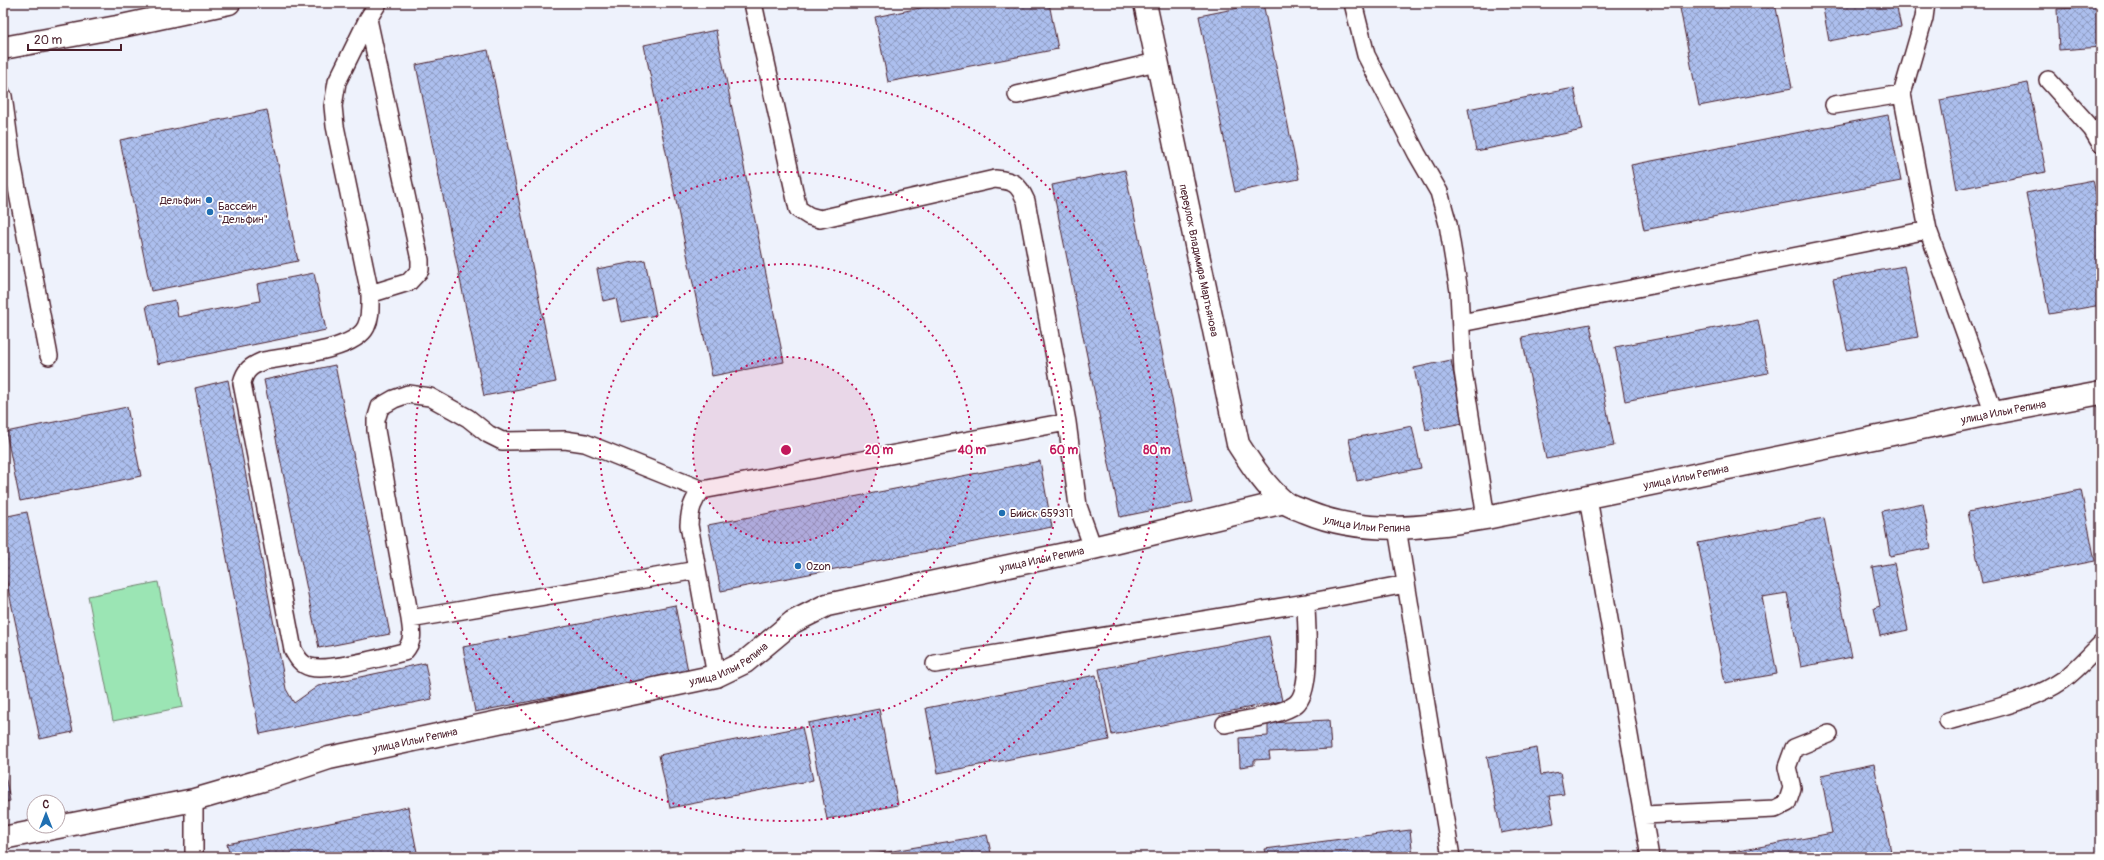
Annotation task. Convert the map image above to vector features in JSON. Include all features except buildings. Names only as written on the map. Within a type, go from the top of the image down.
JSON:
[{"type":"street","points":[[3,48],[117,27],[229,3]]},
{"type":"street","name":"переулок Владимира Мартьянова","points":[[1144,3],[1238,444],[1256,472],[1284,502]]},
{"type":"street","name":"улица Ильи Репина","points":[[3,838],[194,800],[263,780],[329,758],[716,676],[745,662],[793,622],[827,606],[1093,548],[1284,502],[1325,519],[1358,526],[1397,528],[1435,526],[1486,518],[1588,498],[1994,413],[2101,393]]},
{"type":"lane","points":[[378,3],[368,19],[337,82],[333,106],[335,126],[370,294],[370,315],[366,328],[356,338],[342,345],[258,363],[245,373],[242,383],[293,650],[300,662],[310,667],[320,668],[404,652],[411,645],[410,619],[376,430],[376,420],[380,407],[394,399],[408,394],[430,398],[468,418],[488,434],[502,441],[565,440],[585,443],[702,490],[1067,422]]},
{"type":"lane","points":[[753,3],[798,209],[809,216],[820,219],[995,179],[1010,181],[1020,188],[1026,201],[1067,422],[1078,506],[1093,548]]},
{"type":"lane","points":[[1353,3],[1366,55],[1416,154],[1439,192],[1455,258],[1461,323],[1463,371],[1486,518]]},
{"type":"lane","points":[[1926,3],[1924,18],[1902,94],[1928,230],[1994,413]]},
{"type":"lane","points":[[368,19],[420,260],[420,270],[409,282],[370,294]]},
{"type":"lane","points":[[1016,96],[1156,62]]},
{"type":"lane","points":[[2048,80],[2092,129],[2101,144]]},
{"type":"lane","points":[[1834,105],[1902,94]]},
{"type":"lane","points":[[3,96],[12,162],[49,356]]},
{"type":"lane","points":[[1461,323],[1928,230]]},
{"type":"lane","points":[[702,490],[694,498],[690,510],[689,525],[716,676]]},
{"type":"lane","points":[[1588,498],[1644,815],[1650,857]]},
{"type":"lane","points":[[1397,528],[1451,857]]},
{"type":"lane","points":[[410,619],[697,570]]},
{"type":"lane","points":[[935,664],[1306,603],[1406,584]]},
{"type":"lane","points":[[1225,724],[1284,710],[1295,705],[1302,698],[1306,674],[1306,603]]},
{"type":"lane","points":[[1948,721],[2025,698],[2063,680],[2101,644]]},
{"type":"lane","points":[[1644,815],[1775,809],[1787,803],[1792,788],[1787,767],[1794,748],[1829,734]]},
{"type":"lane","points":[[194,800],[194,857]]},
{"type":"green space","points":[[158,582],[183,707],[113,721],[88,596]]},
{"type":"place","name":"Дельфин","points":[[209,200]]},
{"type":"place","name":"Бассейн \"Дельфин\"","points":[[210,212]]},
{"type":"place","name":"Бийск 659311","points":[[1002,513]]},
{"type":"place","name":"Ozon","points":[[798,566]]}]
